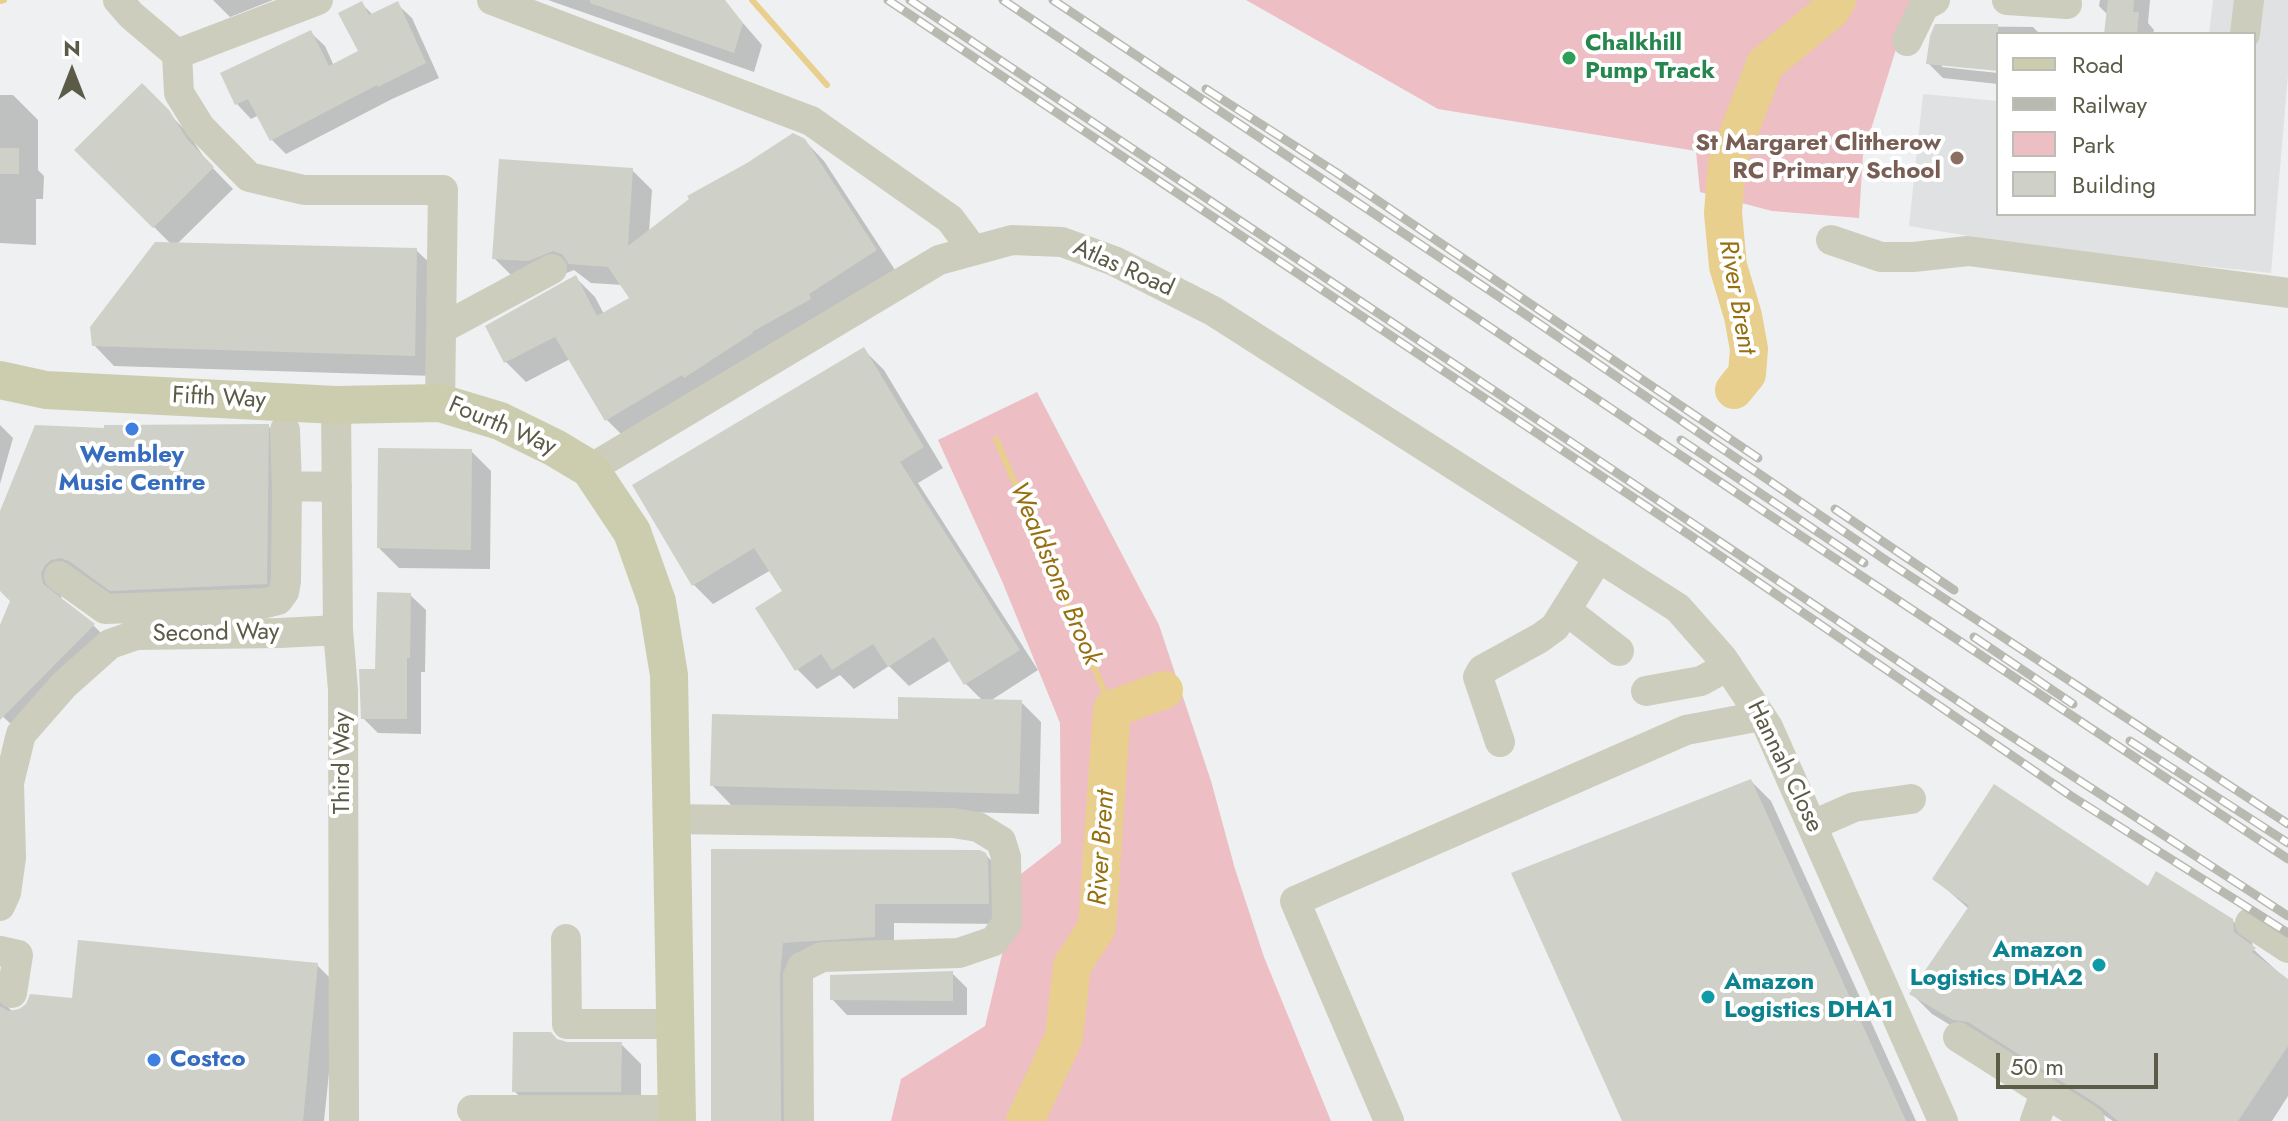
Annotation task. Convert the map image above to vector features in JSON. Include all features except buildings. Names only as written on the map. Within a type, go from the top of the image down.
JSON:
[{"type":"main road","name":"Fifth Way","points":[[0,380],[46,390],[336,405],[440,403]]},
{"type":"main road","name":"Fourth Way","points":[[440,403],[500,421],[590,469],[632,532],[657,602],[669,675],[677,1115]]},
{"type":"street","points":[[125,8],[177,54],[318,0]]},
{"type":"street","points":[[492,0],[811,121],[950,219],[973,250]]},
{"type":"street","points":[[1907,41],[1924,6],[1935,0]]},
{"type":"street","points":[[2007,0],[2067,4]]},
{"type":"street","points":[[2245,32],[2249,0]]},
{"type":"street","name":"Fourth Way","points":[[177,54],[179,93],[200,127],[249,177],[304,190],[443,190],[440,403]]},
{"type":"street","name":"Atlas Road","points":[[590,469],[939,260],[1012,240],[1062,242],[1114,261],[1213,311],[1473,477]]},
{"type":"street","points":[[1831,240],[1881,257],[1968,251],[2288,293]]},
{"type":"street","points":[[441,329],[552,269]]},
{"type":"street","name":"Third Way","points":[[336,405],[338,630],[343,690],[344,1121]]},
{"type":"street","points":[[59,576],[105,609],[130,622],[278,600],[284,592],[286,581],[285,430]]},
{"type":"street","name":"Hannah Close","points":[[1473,477],[1678,608],[1728,666],[1761,716],[1813,825],[1943,1121]]},
{"type":"street","points":[[287,486],[337,487]]},
{"type":"street","points":[[1500,742],[1478,677],[1482,670],[1548,632],[1567,611],[1599,557]]},
{"type":"street","points":[[1567,611],[1619,651]]},
{"type":"street","name":"Second Way","points":[[0,906],[6,893],[11,858],[9,783],[21,734],[64,685],[130,622],[338,630]]},
{"type":"street","points":[[1646,691],[1701,681],[1728,666]]},
{"type":"street","points":[[1389,1121],[1295,901],[1686,730],[1761,716]]},
{"type":"street","points":[[1813,825],[1854,807],[1911,799]]},
{"type":"street","points":[[671,819],[953,823],[978,827],[1001,841],[1006,857],[1007,923],[994,941],[959,953],[822,957],[802,967],[798,976],[799,1121]]},
{"type":"street","points":[[2250,923],[2288,948]]},
{"type":"street","points":[[566,939],[567,1024],[675,1024]]},
{"type":"street","points":[[0,951],[18,955],[12,993]]},
{"type":"street","points":[[1958,1037],[2040,1107],[2090,1121]]},
{"type":"street","points":[[472,1110],[677,1115]]},
{"type":"shaded area","name":"St Margaret Clitherow RC Primary School","points":[[2213,0],[2288,0],[2288,75],[2271,273],[2058,251],[1909,226],[1923,94],[1996,101],[1996,216],[2256,216],[2256,32],[2209,32]]},
{"type":"green space","points":[[1246,0],[1917,0],[1897,46],[1863,155],[1859,218],[1772,211],[1700,192],[1696,151],[1438,109]]},
{"type":"green space","points":[[1037,392],[1159,625],[1211,781],[1264,957],[1331,1121],[891,1121],[901,1079],[985,1026],[1021,874],[1061,843],[1060,723],[1002,581],[938,440]]},
{"type":"waterway","name":"Wealdstone Brook","points":[[0,1],[4,0]]},
{"type":"waterway","name":"Wealdstone Brook","points":[[752,0],[827,85]]},
{"type":"waterway","name":"River Brent","points":[[1734,390],[1747,374],[1749,349],[1728,266],[1723,213],[1727,163],[1765,64],[1831,10],[1837,0]]},
{"type":"waterway","name":"Wealdstone Brook","points":[[996,439],[1112,709]]},
{"type":"waterway","name":"River Brent","points":[[1025,1121],[1064,1037],[1072,966],[1097,927],[1112,709],[1164,690]]},
{"type":"railway","points":[[888,0],[1691,536],[2071,796],[2288,933]]},
{"type":"railway","points":[[910,0],[1994,725],[2288,916]]},
{"type":"railway","points":[[1003,0],[2288,859]]},
{"type":"railway","points":[[1053,0],[1519,310],[1887,561],[2288,824]]},
{"type":"railway","points":[[1206,89],[1337,173],[1758,458]]},
{"type":"railway","points":[[1681,440],[1864,563]]},
{"type":"railway","points":[[1835,509],[1954,590]]},
{"type":"railway","points":[[1974,637],[2073,704]]},
{"type":"railway","points":[[2130,741],[2288,843]]},
{"type":"place","name":"Chalkhill Pump Track","points":[[1569,58]]},
{"type":"place","name":"St Margaret Clitherow RC Primary School","points":[[1957,158]]},
{"type":"place","name":"Wembley Music Centre","points":[[132,429]]},
{"type":"place","name":"Amazon Logistics DHA2","points":[[2099,965]]},
{"type":"place","name":"Amazon Logistics DHA1","points":[[1708,997]]},
{"type":"place","name":"Costco","points":[[154,1060]]}]
